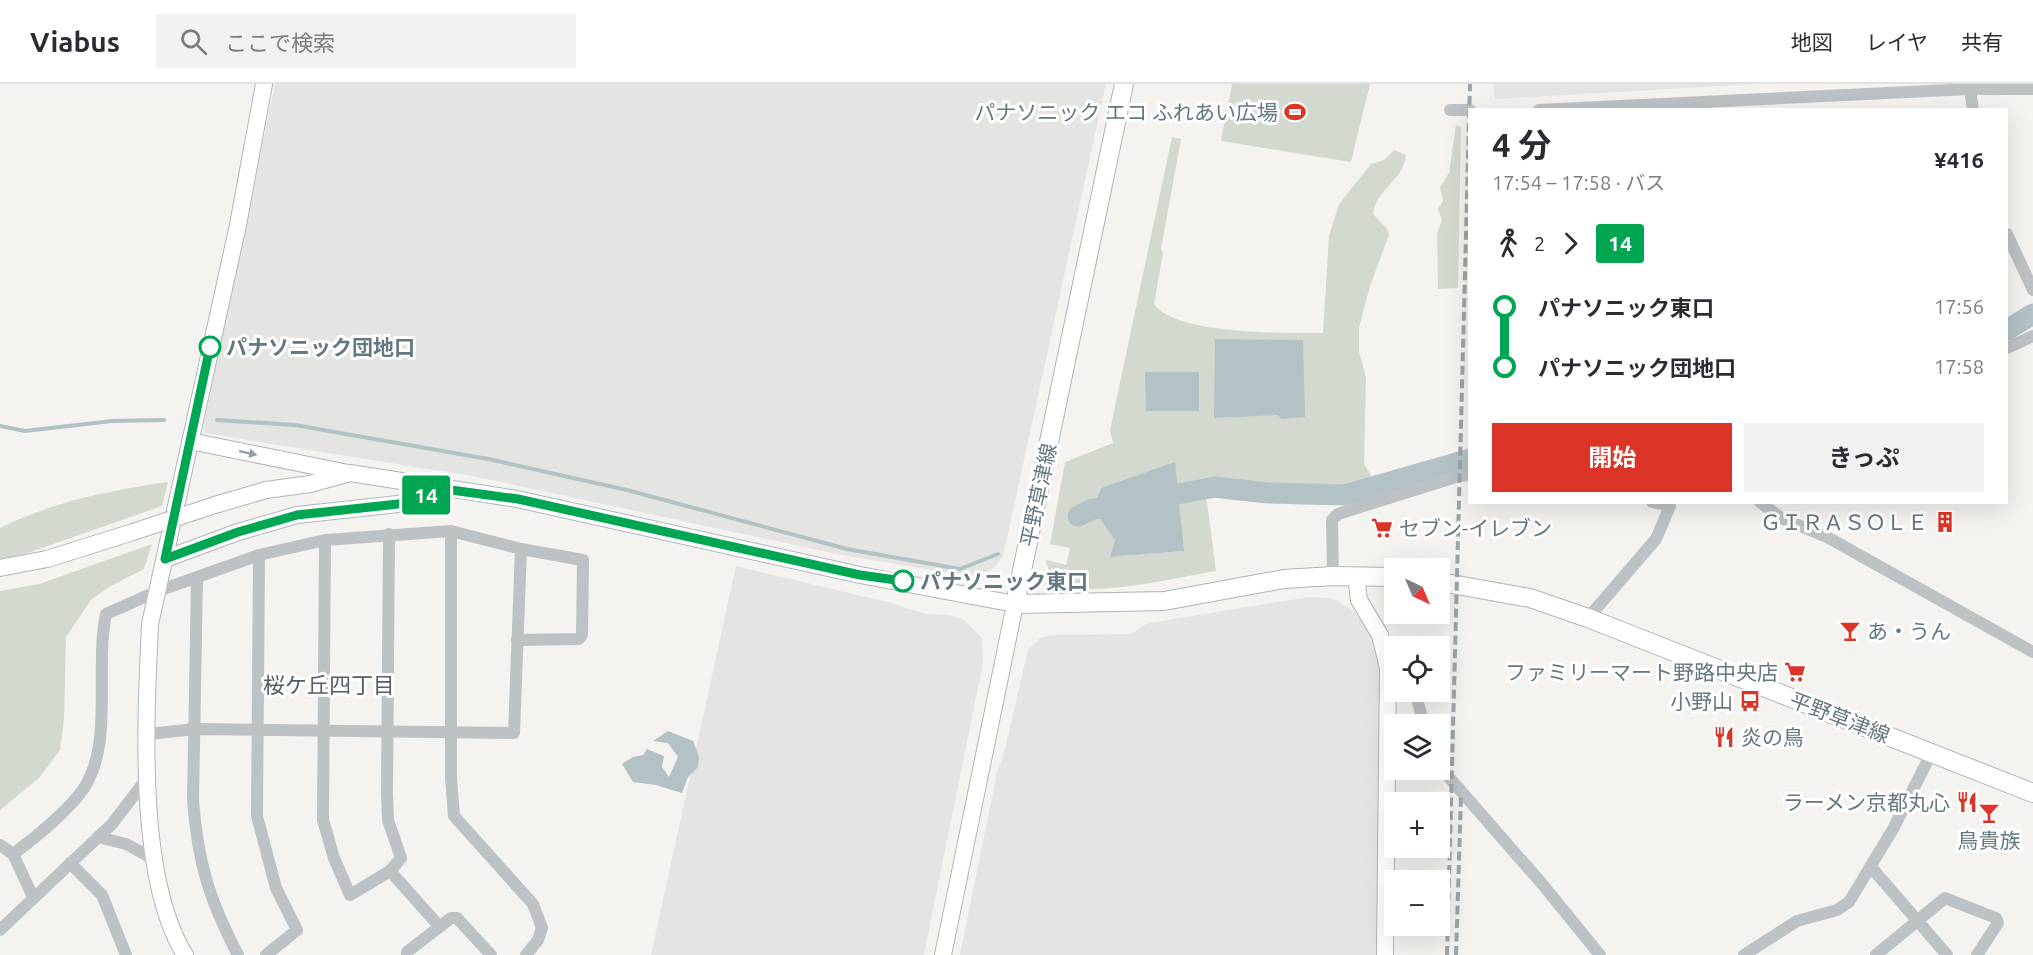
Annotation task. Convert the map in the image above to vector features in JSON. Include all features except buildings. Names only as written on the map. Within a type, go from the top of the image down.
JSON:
[{"type":"main road","name":"平野草津線","points":[[1016,604],[1124,84]]},
{"type":"main road","points":[[1016,604],[1164,601],[1284,579],[1333,576],[1384,577]]},
{"type":"main road","name":"平野草津線","points":[[1450,584],[1530,598],[1588,618],[2033,793]]},
{"type":"street","points":[[185,955],[164,904],[154,858],[148,776],[150,624],[238,225],[264,84]]},
{"type":"street","points":[[1567,108],[1970,88],[2032,89]]},
{"type":"street","points":[[1970,88],[1973,108]]},
{"type":"street","points":[[1450,110],[1468,110]]},
{"type":"street","points":[[2008,236],[2033,290]]},
{"type":"street","points":[[2008,348],[2033,336]]},
{"type":"street","points":[[190,441],[350,473],[518,499],[860,575],[1016,604],[943,955]]},
{"type":"street","points":[[0,568],[47,559],[267,490],[310,484],[350,473]]},
{"type":"street","points":[[1333,576],[1332,520],[1338,514],[1468,475]]},
{"type":"street","points":[[165,559],[238,532],[297,515],[398,504],[451,490]]},
{"type":"street","points":[[1588,618],[1656,538],[1670,506],[1661,504]]},
{"type":"street","points":[[1763,504],[1781,518],[1827,537],[2033,652]]},
{"type":"street","points":[[451,531],[454,816],[533,904],[542,928],[537,940],[526,955]]},
{"type":"street","points":[[13,854],[33,840],[88,782],[98,753],[100,638],[105,614],[158,591],[259,555],[325,540],[389,534],[451,531],[521,549],[583,560],[582,635],[575,641],[517,640]]},
{"type":"street","points":[[325,540],[323,820],[345,887],[350,895],[390,871],[401,858],[388,820],[389,534]]},
{"type":"street","points":[[148,734],[195,729],[514,733],[521,549]]},
{"type":"street","points":[[259,555],[259,731],[256,816],[276,888],[297,930],[267,955]]},
{"type":"street","points":[[1356,576],[1359,600],[1380,635],[1384,646]]},
{"type":"street","points":[[197,579],[194,800],[201,868],[220,919],[238,955]]},
{"type":"street","points":[[1385,955],[1391,702]]},
{"type":"street","points":[[1744,955],[1797,921],[1836,910],[1849,902],[1871,867],[1932,752]]},
{"type":"street","points":[[0,930],[125,809],[148,776]]},
{"type":"street","points":[[1450,778],[1544,885],[1600,955]]},
{"type":"street","points":[[98,837],[126,844],[154,858]]},
{"type":"street","points":[[0,845],[13,854],[33,897]]},
{"type":"street","points":[[70,863],[102,895],[126,955]]},
{"type":"street","points":[[1871,867],[1947,955]]},
{"type":"street","points":[[390,871],[440,927]]},
{"type":"street","points":[[1876,955],[1945,898],[1996,918],[1998,923],[1977,955]]},
{"type":"street","points":[[406,955],[407,951],[440,927],[457,918],[491,955]]},
{"type":"shaded area","points":[[275,84],[1106,84],[1003,556],[994,568],[984,574],[970,576],[950,573],[846,556],[477,477],[205,433],[203,427]]},
{"type":"shaded area","name":"パナソニック エコ ふれあい広場","points":[[1232,84],[1370,84],[1351,162],[1221,141]]},
{"type":"shaded area","points":[[1493,84],[1758,84],[1495,99]]},
{"type":"shaded area","points":[[1456,125],[1461,127],[1458,288],[1438,289],[1437,234],[1442,220],[1438,209],[1443,201],[1440,187],[1449,173]]},
{"type":"shaded area","points":[[1172,137],[1181,139],[1161,249],[1163,253],[1154,304],[1166,314],[1184,322],[1207,327],[1259,332],[1323,333],[1329,236],[1339,204],[1371,164],[1384,160],[1394,150],[1406,155],[1400,171],[1375,205],[1373,214],[1388,230],[1389,235],[1370,286],[1359,328],[1359,351],[1366,377],[1364,464],[1371,475],[1370,484],[1351,490],[1266,489],[1266,503],[1221,499],[1218,491],[1206,494],[1216,571],[1131,586],[1085,589],[1066,586],[1051,580],[1046,560],[1066,565],[1070,548],[1050,544],[1065,462],[1113,443],[1110,430]],"holes":[[[1115,540],[1184,551],[1111,557]]]},
{"type":"shaded area","points":[[1215,339],[1303,340],[1305,417],[1281,419],[1278,415],[1214,418]]},
{"type":"shaded area","points":[[1145,372],[1199,372],[1199,411],[1146,411]]},
{"type":"shaded area","points":[[1175,462],[1184,551],[1110,557],[1115,540],[1093,509],[1101,488]]},
{"type":"shaded area","points":[[168,482],[162,506],[22,555],[0,559],[0,528],[41,511],[82,498]]},
{"type":"shaded area","points":[[152,544],[144,569],[109,587],[91,600],[66,637],[64,719],[60,750],[40,777],[0,810],[0,591],[39,584]]},
{"type":"shaded area","points":[[736,566],[887,602],[926,614],[949,615],[964,620],[982,638],[983,662],[924,955],[651,955]]},
{"type":"shaded area","points":[[1309,597],[1331,598],[1353,610],[1369,630],[1380,659],[1380,955],[960,955],[997,772],[1004,753],[1028,650],[1040,638],[1050,635],[1131,634],[1148,623]]},
{"type":"shaded area","points":[[668,731],[693,741],[699,757],[698,767],[688,777],[682,793],[656,785],[633,782],[622,764],[633,757],[643,755],[647,749],[664,756],[662,767],[669,777],[678,757],[668,743],[653,741]]},
{"type":"waterway","points":[[2008,329],[2033,314]]},
{"type":"waterway","points":[[0,426],[25,431],[112,421],[164,420]]},
{"type":"waterway","points":[[217,420],[295,425],[488,459],[627,490],[847,549],[960,569],[998,554]]},
{"type":"waterway","points":[[1151,499],[1215,487],[1268,493],[1344,495],[1468,460]]},
{"type":"waterway","points":[[1078,516],[1093,509],[1121,506]]},
{"type":"railway","points":[[1469,108],[1470,84]]},
{"type":"railway","points":[[1447,955],[1468,160]]},
{"type":"railway","points":[[1456,955],[1461,796]]},
{"type":"bus line","name":"14","points":[[210,347],[165,559],[238,532],[297,515],[398,504],[425,495],[451,490],[518,499],[860,575],[903,581]]},
{"type":"place","name":"パナソニック エコ ふれあい広場","points":[[1295,112]]},
{"type":"place","name":"パナソニック団地口","points":[[210,347]]},
{"type":"place","name":"ＧＩＲＡＳＯＬＥ","points":[[1945,522]]},
{"type":"place","name":"セブン-イレブン","points":[[1382,528]]},
{"type":"place","name":"パナソニック東口","points":[[903,581]]},
{"type":"place","name":"あ・うん","points":[[1850,631]]},
{"type":"place","name":"ファミリーマート野路中央店","points":[[1795,672]]},
{"type":"place","name":"小野山","points":[[1750,701]]},
{"type":"place","name":"炎の鳥","points":[[1724,737]]},
{"type":"place","name":"ラーメン京都丸心","points":[[1967,802]]},
{"type":"place","name":"鳥貴族","points":[[1989,813]]},
{"type":"district","name":"桜ケ丘四丁目","points":[[329,684]]}]
